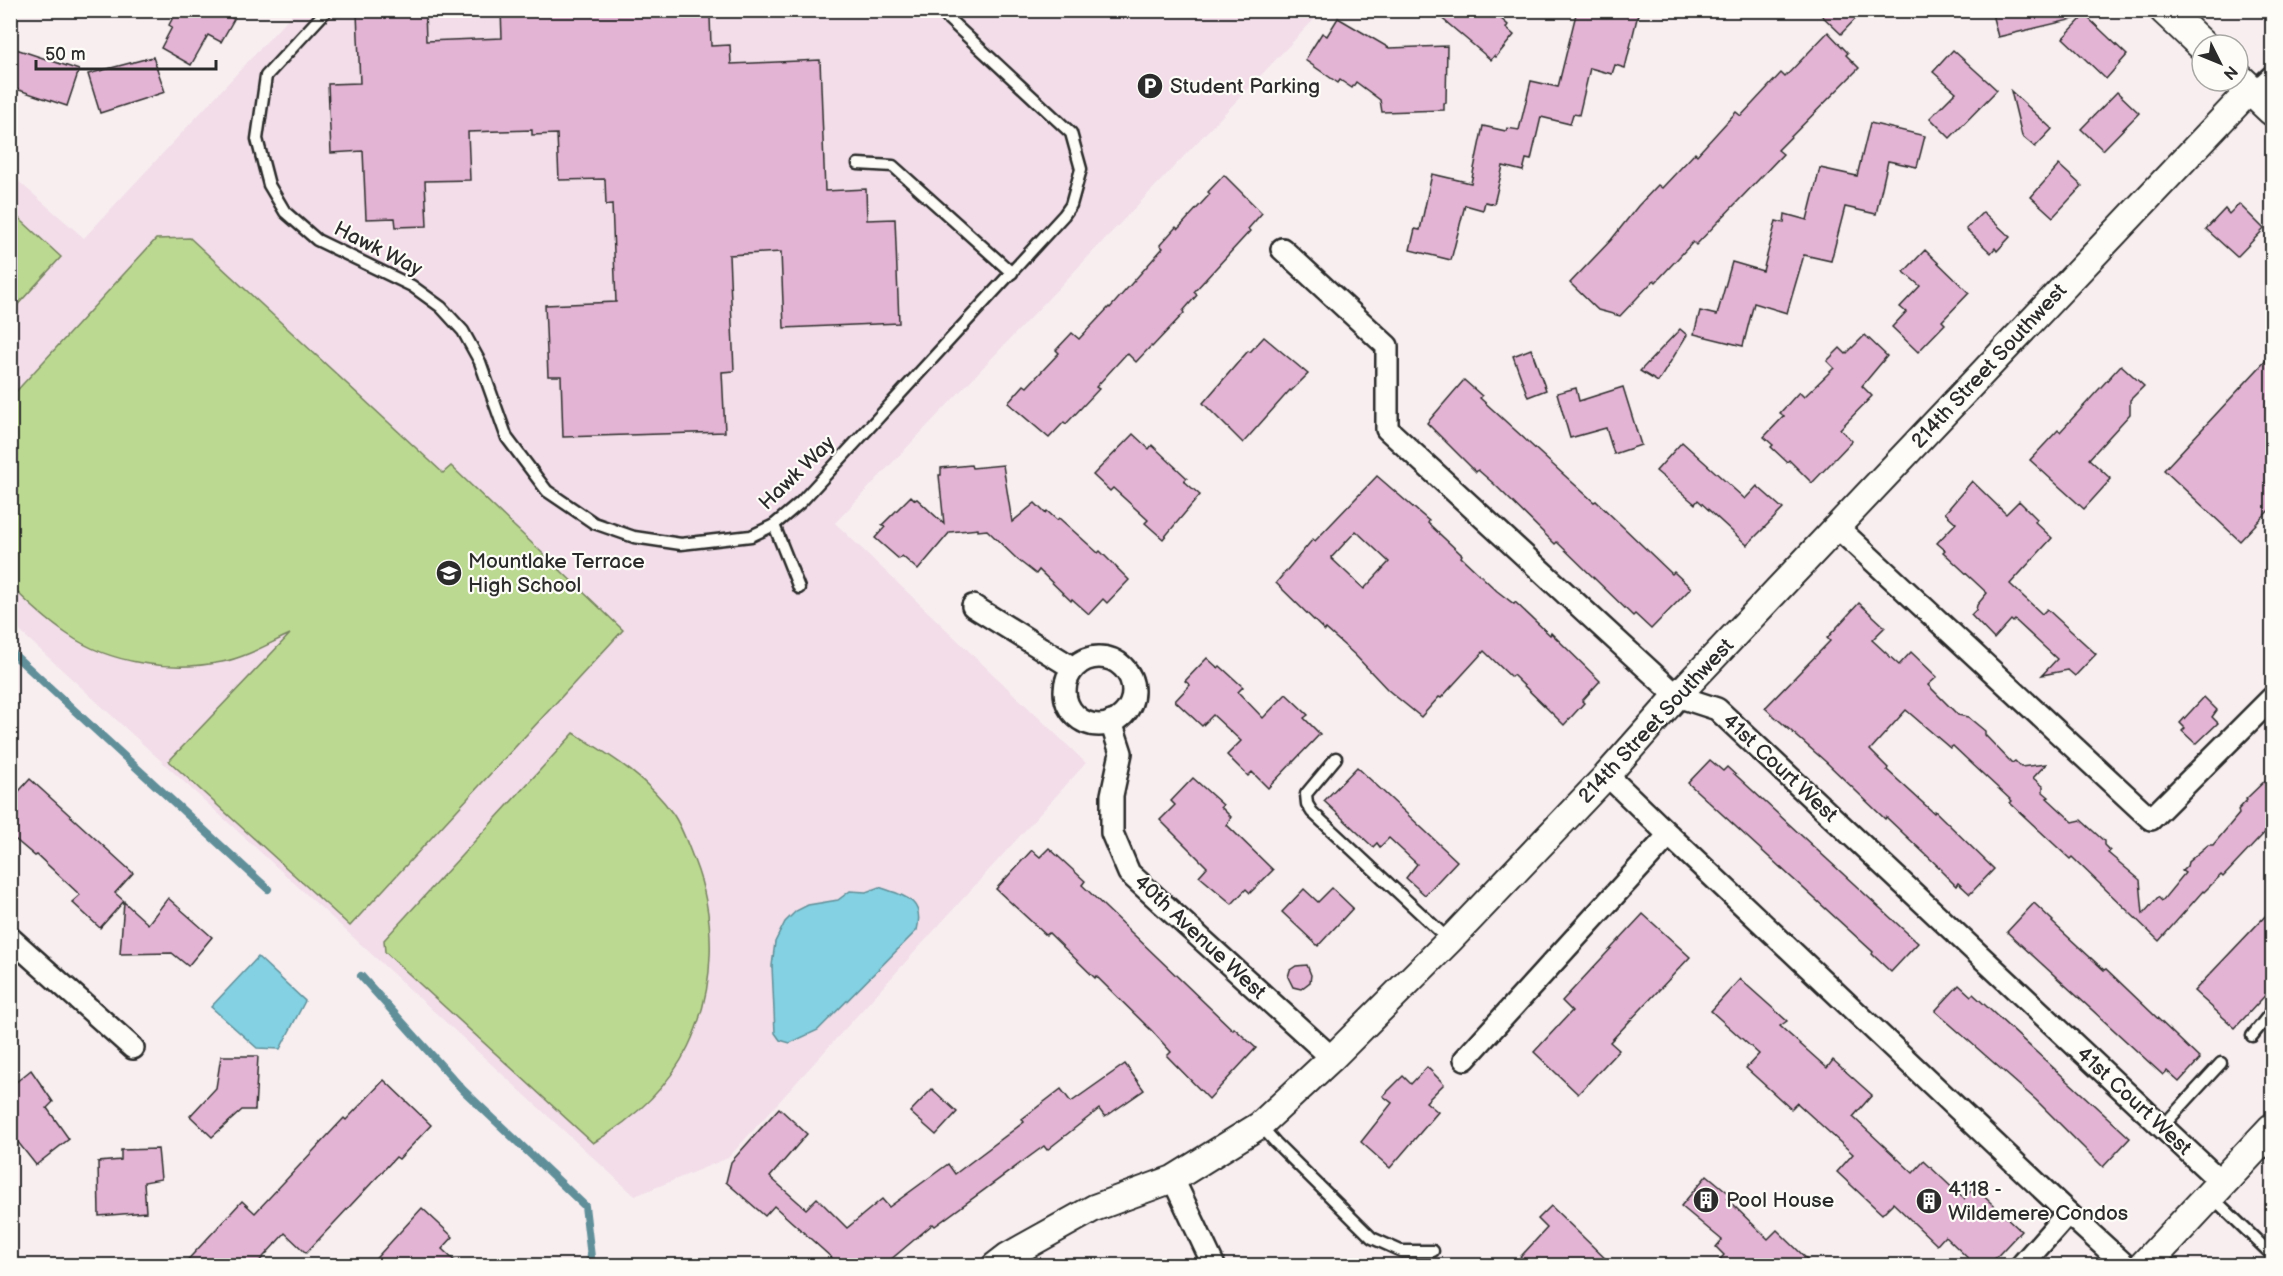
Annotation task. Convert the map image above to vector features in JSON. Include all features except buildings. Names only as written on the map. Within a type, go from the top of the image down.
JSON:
[{"type":"main road","points":[[2164,10],[2190,34]]},
{"type":"main road","points":[[2250,90],[2272,110]]},
{"type":"main road","points":[[2144,1266],[2272,1129]]},
{"type":"street","name":"214th Street Southwest","points":[[995,1266],[1008,1256],[1094,1208],[1173,1179],[1260,1125],[1332,1058],[1607,775],[1677,696],[1837,527],[2236,93]]},
{"type":"street","name":"41st Court West","points":[[1282,249],[1387,346],[1387,429],[1677,696],[1718,709],[2162,1126],[2215,1188]]},
{"type":"street","points":[[1837,527],[2151,819],[2272,698]]},
{"type":"street","points":[[973,606],[1073,668]]},
{"type":"street","points":[[1096,656],[1107,657],[1117,662],[1131,678],[1132,699],[1128,709],[1121,717],[1101,725],[1080,720],[1072,713],[1064,693],[1065,683],[1073,668],[1086,659],[1096,656]]},
{"type":"street","name":"40th Avenue West","points":[[1112,722],[1121,753],[1112,795],[1112,833],[1129,873],[1332,1058]]},
{"type":"street","points":[[1607,775],[2068,1214],[2126,1266]]},
{"type":"street","points":[[1465,1059],[1669,835]]},
{"type":"street","points":[[10,938],[133,1048]]},
{"type":"street","points":[[1173,1179],[1214,1266]]},
{"type":"street","points":[[2021,1266],[2068,1214]]},
{"type":"lane","name":"Hawk Way","points":[[327,10],[266,76],[257,139],[269,185],[285,212],[317,240],[412,286],[441,307],[463,331],[480,362],[507,438],[547,491],[594,523],[634,537],[681,544],[751,536],[774,525],[801,502],[1071,205],[1081,169],[1071,133],[939,10]]},
{"type":"lane","points":[[2250,81],[2272,69]]},
{"type":"lane","points":[[858,164],[893,166],[1011,273]]},
{"type":"lane","points":[[774,525],[799,588]]},
{"type":"lane","points":[[1336,758],[1306,794],[1307,804],[1312,812],[1449,940]]},
{"type":"lane","points":[[2252,1036],[2272,1011]]},
{"type":"lane","points":[[2162,1126],[2221,1063]]},
{"type":"lane","points":[[1260,1125],[1372,1238],[1401,1251],[1433,1251]]},
{"type":"lane","points":[[2215,1188],[2272,1255]]},
{"type":"shaded area","name":"Mountlake Terrace High School","points":[[295,11],[1322,11],[835,523],[1086,763],[728,1158],[635,1196],[11,623],[10,174],[84,238]]},
{"type":"green space","points":[[11,211],[61,257],[11,312]]},
{"type":"green space","points":[[190,238],[443,473],[451,466],[623,630],[350,926],[169,761],[290,634],[249,654],[222,662],[182,666],[142,663],[121,659],[84,644],[52,623],[11,586],[11,397],[156,239]]},
{"type":"green space","points":[[574,733],[615,759],[640,779],[652,789],[673,814],[694,860],[707,906],[710,929],[708,978],[704,1001],[697,1025],[680,1062],[648,1102],[593,1143],[385,952],[384,940]]},
{"type":"water","points":[[879,887],[904,896],[915,905],[919,920],[917,930],[818,1030],[790,1043],[780,1040],[775,1033],[772,966],[775,942],[785,922],[796,911],[808,905],[838,900],[850,891],[866,892]]},
{"type":"water","points":[[258,957],[305,1001],[280,1049],[257,1048],[211,1007]]},
{"type":"waterway","points":[[10,651],[268,889]]},
{"type":"waterway","points":[[361,976],[463,1090],[585,1206],[591,1257],[588,1266]]},
{"type":"place","name":"Student Parking","points":[[1150,86]]},
{"type":"place","name":"Mountlake Terrace High School","points":[[449,573]]},
{"type":"place","name":"Pool House","points":[[1706,1200]]},
{"type":"place","name":"4118 - Wildemere Condos","points":[[1929,1201]]}]
